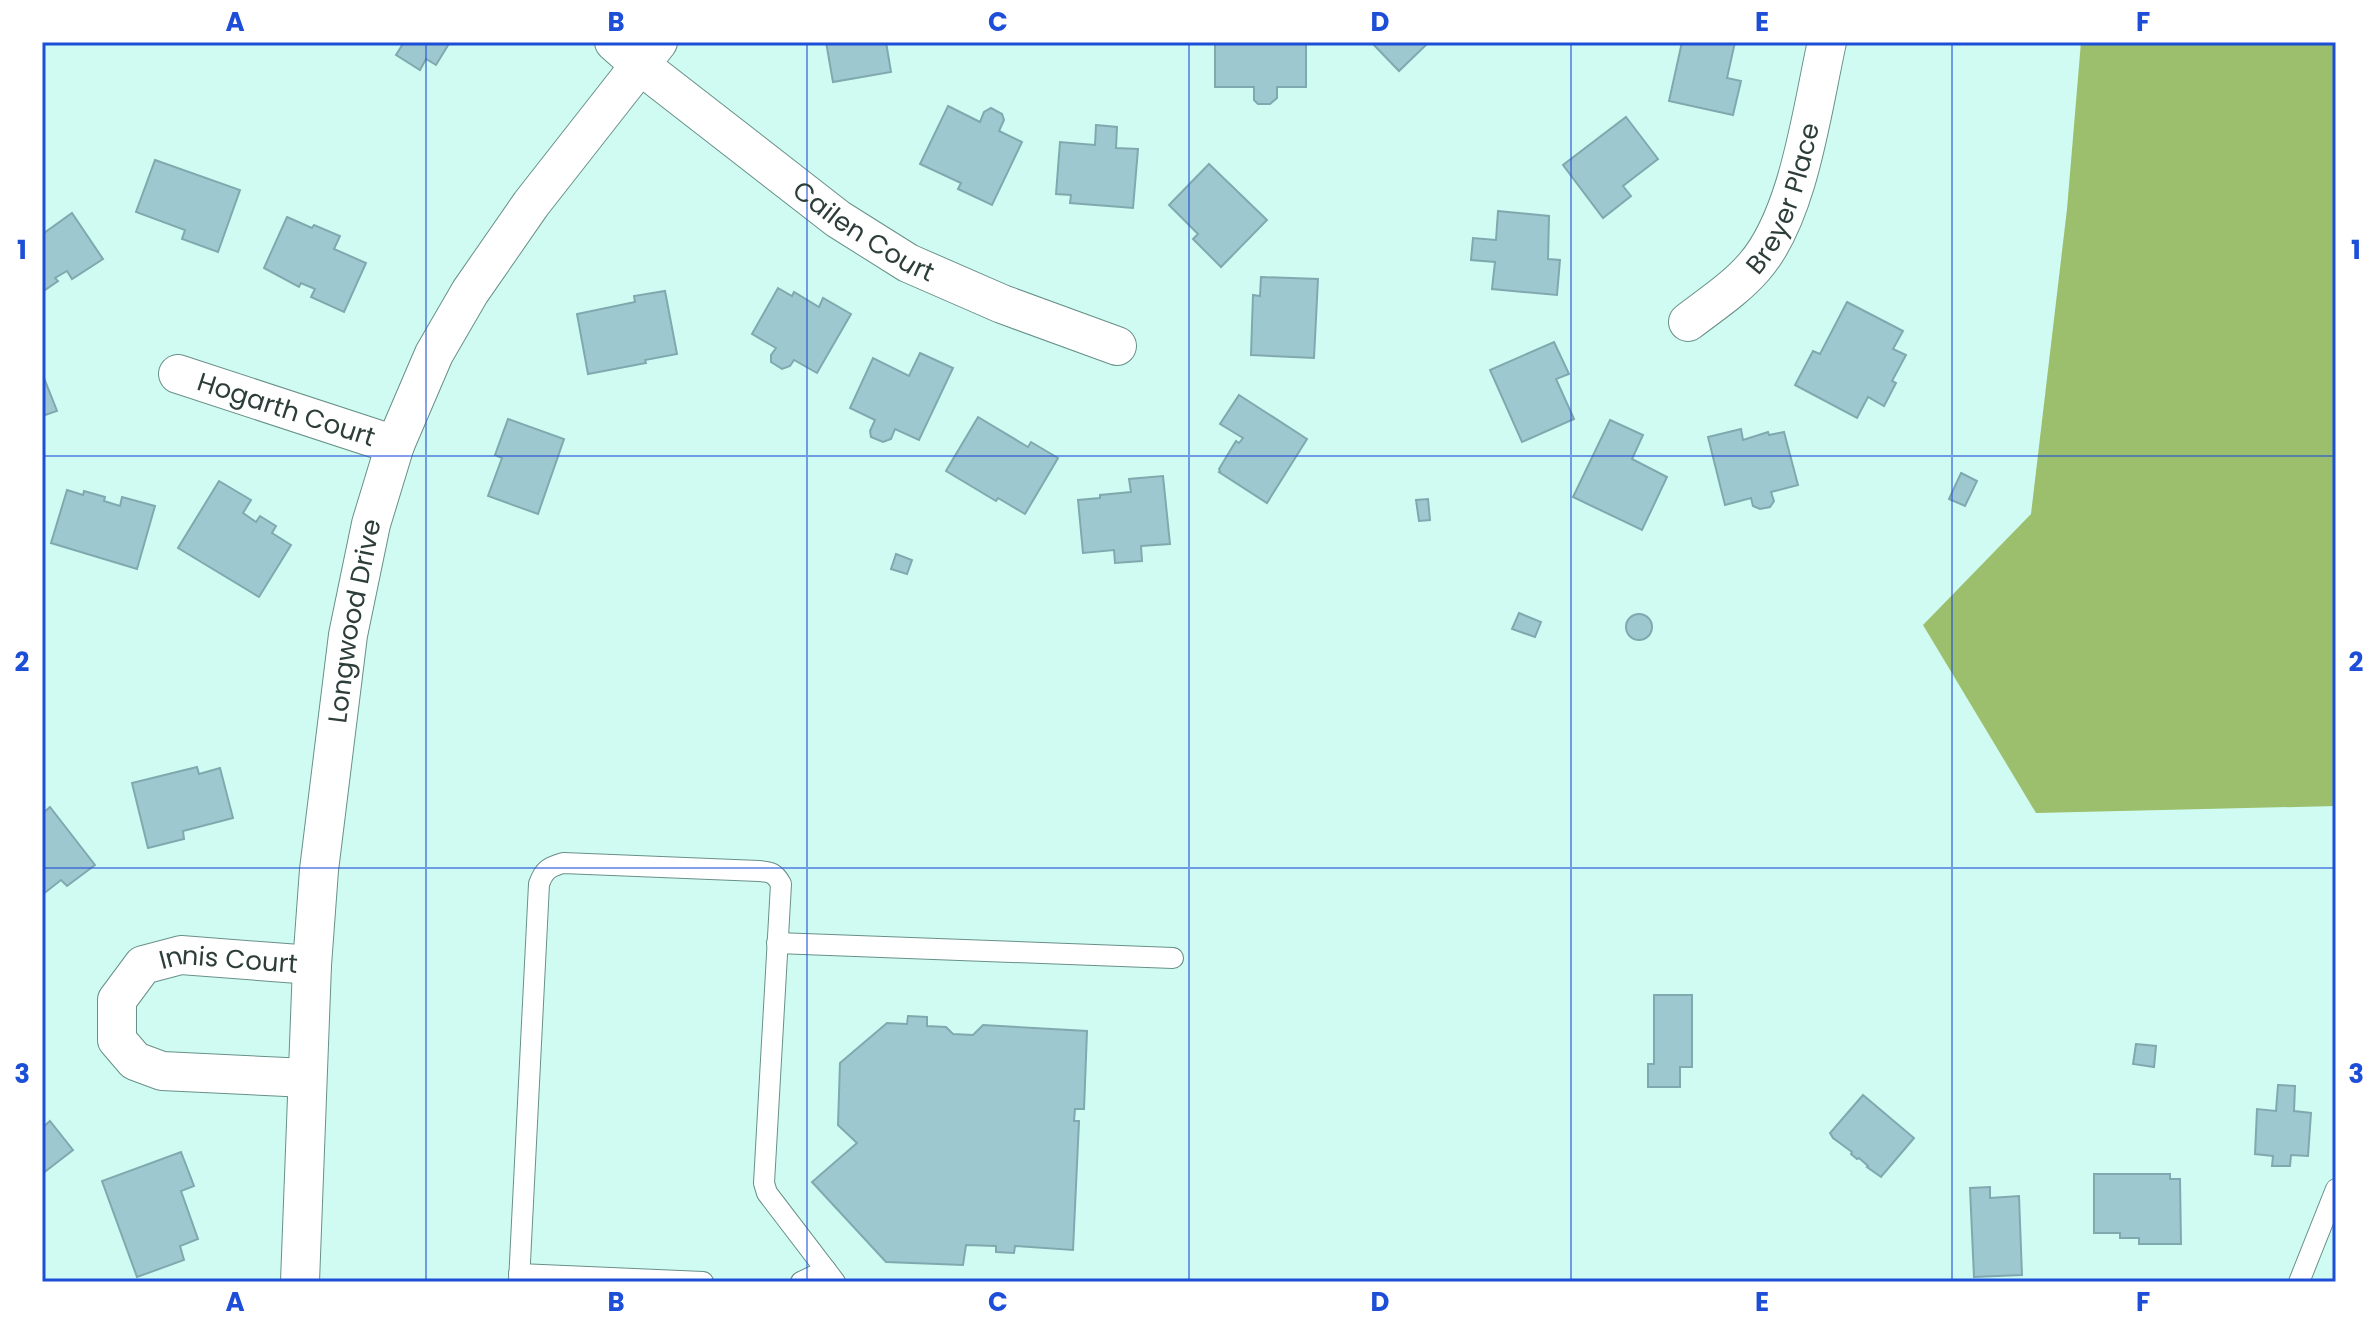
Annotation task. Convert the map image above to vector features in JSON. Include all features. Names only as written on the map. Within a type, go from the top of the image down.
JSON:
[{"type":"street","name":"Breyer Place","points":[[1688,322],[1734,287],[1756,265],[1770,242],[1795,191],[1827,42]]},
{"type":"street","name":"Cailen Court","points":[[638,50],[838,219],[908,263],[1002,304],[1117,346]]},
{"type":"street","name":"Longwood Drive","points":[[300,1282],[312,965],[319,870],[348,635],[371,524],[395,445],[434,354],[470,292],[638,50]]},
{"type":"street","name":"Hogarth Court","points":[[178,374],[395,445]]},
{"type":"street","name":"Innis Court","points":[[307,1078],[162,1071],[135,1061],[117,1040],[117,1000],[143,965],[181,955],[312,965]]},
{"type":"lane","points":[[703,1282],[519,1278],[539,884],[544,871],[563,863],[770,871],[776,875],[781,884],[764,1183],[767,1193],[830,1276],[801,1282]]},
{"type":"lane","points":[[777,943],[1173,958]]},
{"type":"lane","points":[[2299,1282],[2336,1189]]},
{"type":"green space","points":[[2081,42],[2336,42],[2336,806],[2036,813],[1923,625],[2031,514],[2067,209]]},
{"type":"building","points":[[404,42],[450,42],[436,65],[426,59],[420,70],[396,55]]},
{"type":"building","points":[[826,42],[886,42],[891,72],[833,82]]},
{"type":"building","points":[[1215,42],[1306,42],[1306,87],[1277,87],[1277,98],[1270,104],[1258,104],[1254,100],[1254,87],[1215,87]]},
{"type":"building","points":[[1371,42],[1429,42],[1399,71]]},
{"type":"building","points":[[1682,42],[1735,42],[1727,78],[1741,81],[1733,115],[1669,101]]},
{"type":"building","points":[[948,106],[980,122],[984,112],[991,108],[1002,114],[1004,120],[999,131],[1022,142],[992,205],[958,189],[961,183],[920,164]]},
{"type":"building","points":[[1626,117],[1658,159],[1623,186],[1631,196],[1603,218],[1563,165]]},
{"type":"building","points":[[1096,125],[1117,127],[1116,148],[1138,149],[1133,208],[1070,203],[1071,195],[1056,194],[1060,142],[1095,145]]},
{"type":"building","points":[[155,160],[240,190],[218,252],[182,239],[185,230],[136,212]]},
{"type":"building","points":[[1209,164],[1267,220],[1221,267],[1193,239],[1198,234],[1169,205]]},
{"type":"building","points":[[1498,211],[1549,216],[1548,259],[1560,260],[1557,295],[1492,289],[1495,262],[1471,260],[1473,238],[1496,240]]},
{"type":"building","points":[[72,213],[103,259],[72,279],[67,271],[42,292],[42,230],[44,233]]},
{"type":"building","points":[[287,217],[340,236],[334,249],[366,263],[344,312],[311,297],[315,289],[301,283],[299,287],[264,268]]},
{"type":"building","points":[[1261,277],[1318,279],[1314,358],[1251,355],[1253,295],[1260,296]]},
{"type":"building","points":[[778,288],[792,296],[794,292],[819,307],[823,298],[851,314],[817,373],[794,360],[782,369],[771,362],[776,348],[752,334]]},
{"type":"building","points":[[665,291],[677,354],[588,374],[577,314],[635,302],[634,296]]},
{"type":"building","points":[[1847,302],[1903,331],[1893,349],[1906,355],[1892,381],[1896,383],[1884,406],[1868,397],[1857,418],[1795,385],[1813,351],[1820,354]]},
{"type":"building","points":[[1554,342],[1569,374],[1556,379],[1574,419],[1522,442],[1490,370]]},
{"type":"building","points":[[920,353],[953,368],[919,440],[895,429],[891,439],[883,442],[871,437],[875,420],[850,408],[873,358],[909,376]]},
{"type":"building","points":[[42,378],[57,411],[42,416]]},
{"type":"building","points":[[1239,395],[1307,439],[1267,503],[1219,472],[1236,441],[1239,443],[1243,438],[1220,424]]},
{"type":"building","points":[[978,417],[1028,447],[1031,442],[1058,458],[1025,514],[998,498],[996,501],[946,471]]},
{"type":"building","points":[[508,419],[564,439],[538,514],[488,496],[502,458],[495,455]]},
{"type":"building","points":[[1610,420],[1643,435],[1632,459],[1667,477],[1642,530],[1573,497]]},
{"type":"building","points":[[1741,429],[1743,440],[1768,432],[1769,435],[1784,432],[1798,485],[1771,492],[1774,501],[1770,507],[1760,509],[1753,506],[1751,498],[1725,505],[1708,437]]},
{"type":"building","points":[[1961,473],[1977,481],[1965,506],[1949,499]]},
{"type":"building","points":[[1163,476],[1170,544],[1141,546],[1142,561],[1115,563],[1114,550],[1083,553],[1078,500],[1131,492],[1129,479]]},
{"type":"building","points":[[219,481],[251,500],[243,513],[256,522],[260,516],[276,526],[272,533],[291,545],[259,597],[178,548]]},
{"type":"building","points":[[67,490],[105,497],[104,501],[120,506],[122,497],[155,506],[137,569],[51,543]]},
{"type":"building","points":[[1428,499],[1430,520],[1419,521],[1416,500]]},
{"type":"building","points":[[896,554],[912,560],[907,574],[891,569]]},
{"type":"building","points":[[1519,613],[1541,622],[1535,637],[1512,629]]},
{"type":"building","points":[[1639,614],[1648,618],[1652,627],[1648,636],[1639,640],[1630,636],[1626,627],[1630,618]]},
{"type":"building","points":[[197,767],[199,774],[220,768],[233,818],[183,831],[184,839],[148,848],[132,783]]},
{"type":"building","points":[[50,807],[95,865],[67,886],[61,880],[42,895],[42,814]]},
{"type":"building","points":[[1654,995],[1692,995],[1692,1067],[1680,1067],[1680,1087],[1648,1087],[1648,1064],[1654,1064]]},
{"type":"building","points":[[908,1016],[927,1017],[927,1026],[946,1027],[953,1034],[973,1035],[983,1025],[1087,1031],[1084,1109],[1075,1109],[1074,1121],[1079,1121],[1073,1250],[1015,1246],[1014,1253],[996,1252],[996,1246],[966,1245],[963,1265],[886,1262],[812,1182],[857,1143],[838,1125],[840,1063],[887,1023],[907,1024]]},
{"type":"building","points":[[2136,1044],[2156,1046],[2154,1067],[2133,1064]]},
{"type":"building","points":[[2278,1085],[2295,1086],[2294,1111],[2311,1113],[2308,1156],[2291,1155],[2290,1166],[2272,1166],[2273,1156],[2255,1154],[2257,1109],[2276,1111]]},
{"type":"building","points":[[1863,1095],[1914,1138],[1881,1177],[1830,1133]]},
{"type":"building","points":[[50,1121],[73,1150],[42,1174],[42,1128]]},
{"type":"building","points":[[181,1152],[194,1186],[181,1191],[198,1239],[180,1246],[184,1260],[137,1277],[102,1181]]},
{"type":"building","points":[[2094,1174],[2170,1174],[2170,1179],[2180,1179],[2181,1244],[2139,1244],[2139,1238],[2120,1238],[2120,1233],[2094,1233]]},
{"type":"building","points":[[1990,1187],[1990,1198],[2019,1196],[2022,1275],[1974,1277],[1970,1188]]}]
